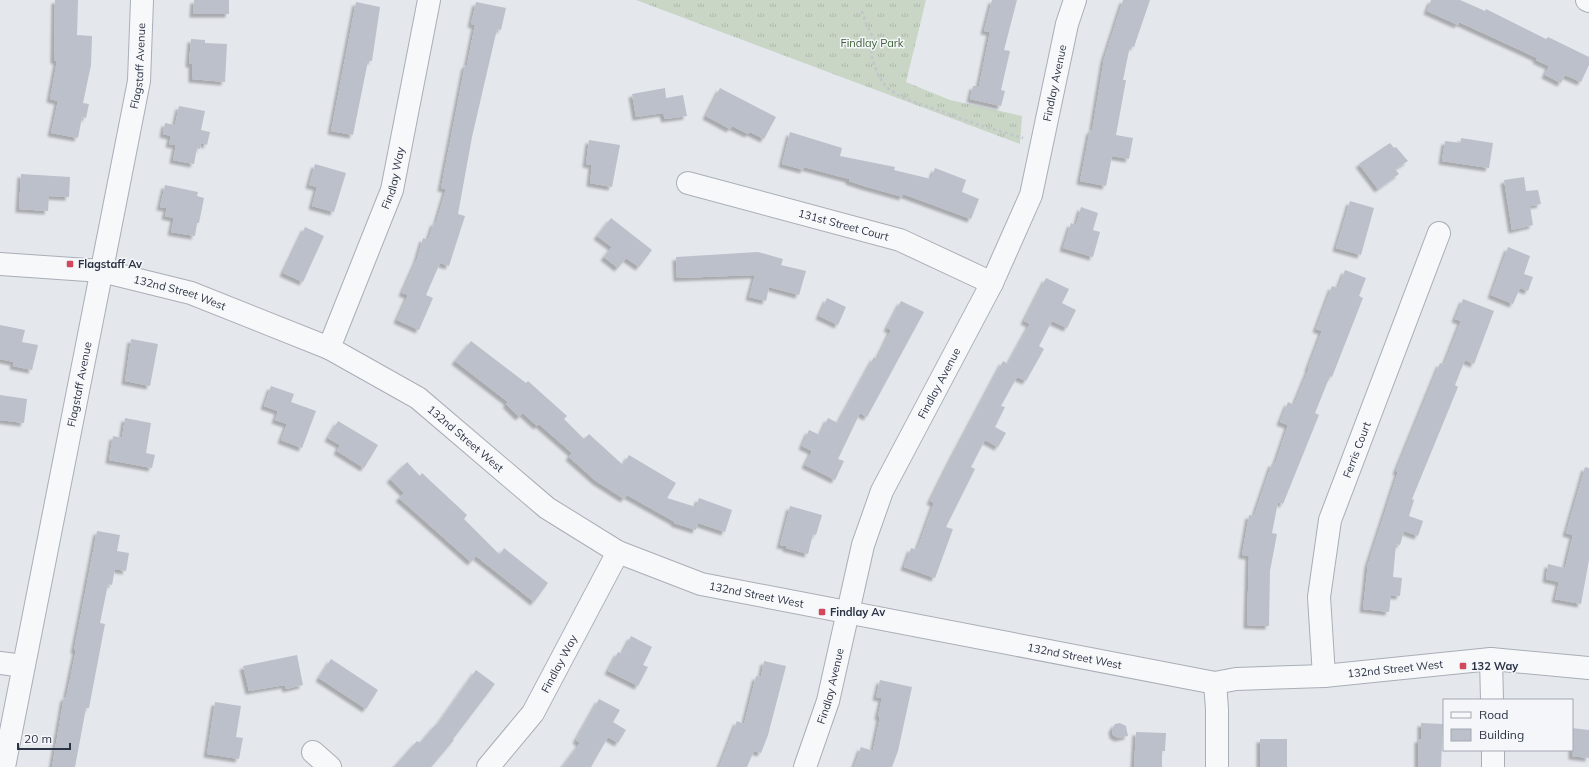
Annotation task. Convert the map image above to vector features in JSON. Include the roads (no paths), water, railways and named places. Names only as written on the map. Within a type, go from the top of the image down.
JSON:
[{"type":"street","name":"Flagstaff Avenue","points":[[4,767],[139,80],[142,0]]},
{"type":"street","name":"Findlay Way","points":[[328,348],[392,190],[429,0]]},
{"type":"street","name":"Findlay Avenue","points":[[805,767],[828,701],[863,545],[882,491],[992,282],[1031,195],[1067,24],[1075,0]]},
{"type":"street","name":"131st Street Court","points":[[688,183],[900,240],[992,282]]},
{"type":"street","name":"Ferris Court","points":[[1324,676],[1319,597],[1330,520],[1439,233]]},
{"type":"street","name":"132nd Street West","points":[[0,264],[102,271],[191,293],[328,348],[418,398],[547,508],[618,552],[702,584],[848,614],[1215,683],[1236,679],[1324,676],[1491,659],[1589,668]]},
{"type":"street","name":"Findlay Way","points":[[488,767],[533,713],[618,552]]},
{"type":"street","points":[[1491,659],[1492,699]]},
{"type":"street","points":[[0,663],[24,666]]},
{"type":"street","points":[[1215,683],[1217,709],[1217,767]]},
{"type":"street","points":[[1493,751],[1493,767]]},
{"type":"street","points":[[313,752],[330,767]]},
{"type":"place","name":"Flagstaff Av","points":[[70,264]]},
{"type":"place","name":"Findlay Av","points":[[822,612]]},
{"type":"place","name":"132 Way","points":[[1463,666]]},
{"type":"park label","name":"Findlay Park","points":[[872,43]]}]
